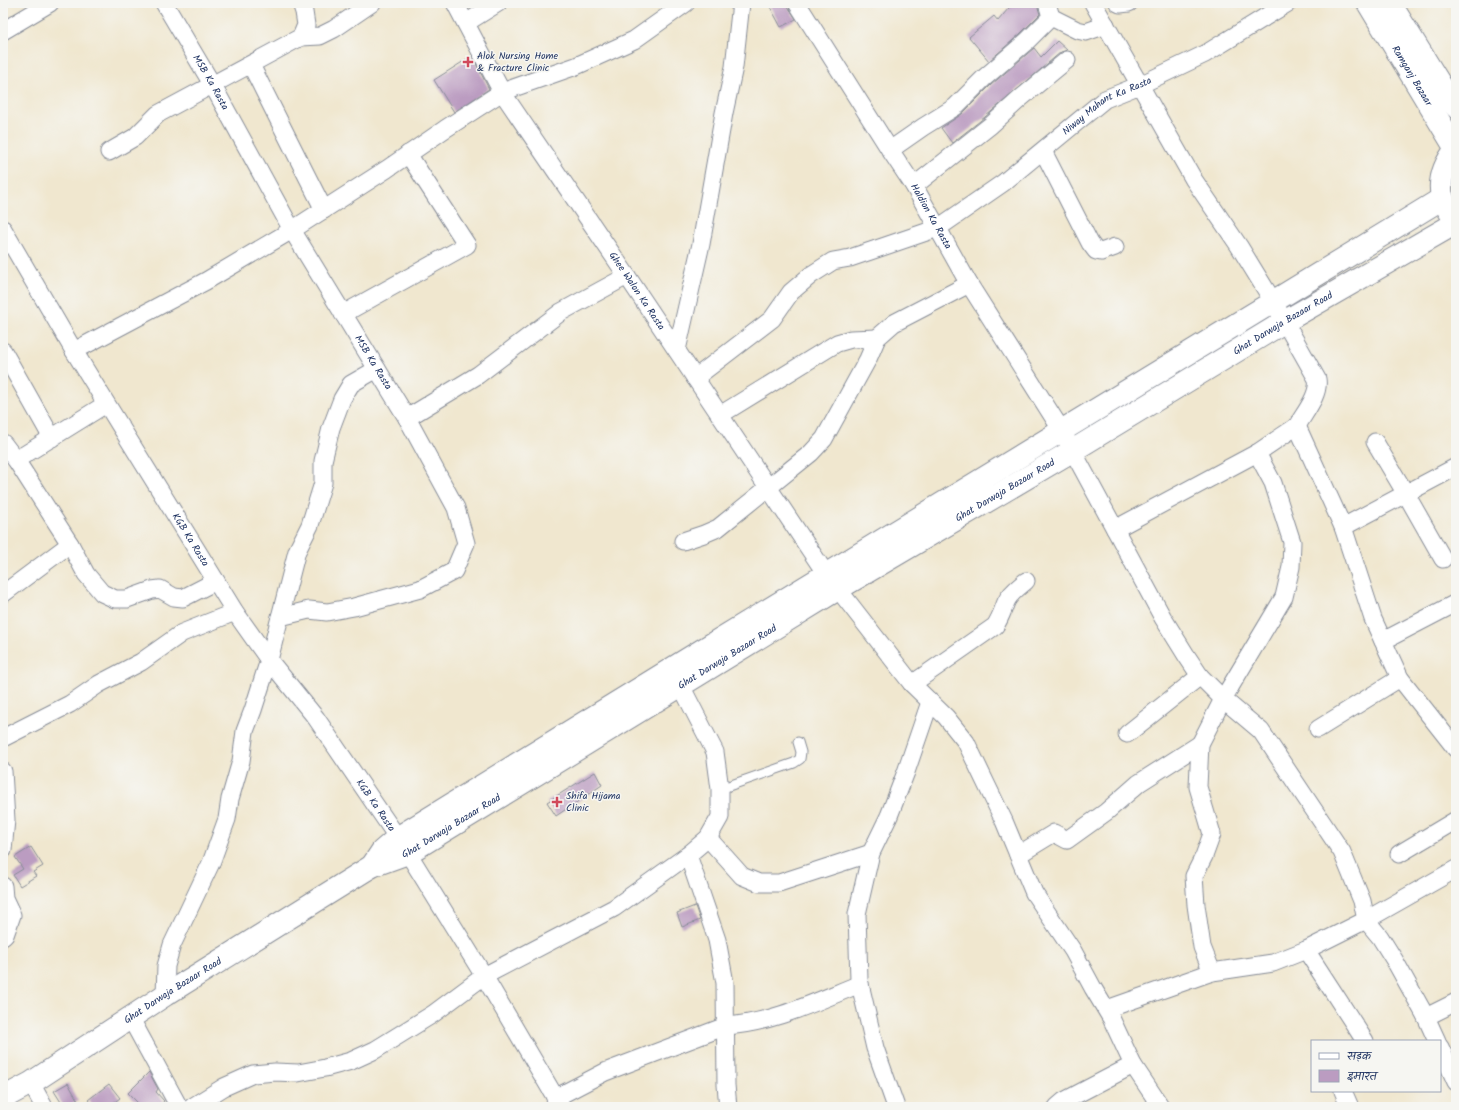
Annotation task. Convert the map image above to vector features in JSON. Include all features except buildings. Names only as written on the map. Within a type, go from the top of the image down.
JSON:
[{"type":"street","points":[[3,31],[50,3]]},
{"type":"street","name":"MSB Ka Rasta","points":[[164,3],[212,84],[292,230],[407,418],[456,508],[466,543],[454,571],[420,589],[354,607],[327,612],[309,610],[280,617]]},
{"type":"street","points":[[301,3],[306,25],[301,37]]},
{"type":"street","points":[[109,152],[135,136],[158,114],[301,37],[320,36],[372,3]]},
{"type":"street","name":"Ghee Walon Ka Rasta","points":[[455,3],[502,92],[832,581],[912,684],[946,717],[966,742],[994,798],[1034,893],[1073,951],[1093,988],[1107,1009],[1133,1065],[1161,1107]]},
{"type":"street","points":[[466,22],[498,3]]},
{"type":"street","points":[[74,351],[206,281],[292,230],[502,92],[576,66],[634,40],[686,3]]},
{"type":"street","points":[[677,350],[701,244],[724,114],[734,67],[741,3]]},
{"type":"street","name":"Haldion Ka Rasta","points":[[797,3],[914,186],[969,284],[1062,431],[1163,618],[1186,655],[1200,676],[1223,699],[1261,731],[1342,852],[1362,901],[1366,920]]},
{"type":"street","points":[[1093,3],[1194,180],[1239,246],[1274,303],[1317,379],[1318,386],[1297,426],[1257,453],[1115,529]]},
{"type":"street","points":[[1118,3],[1129,3]]},
{"type":"street","name":"Niway Mahant Ka Rasta","points":[[695,378],[772,319],[790,292],[816,271],[833,261],[850,258],[938,228],[1003,183],[1105,99],[1140,85],[1205,54],[1288,3]]},
{"type":"street","name":"Ramganj Bazaar","points":[[1368,3],[1456,149]]},
{"type":"street","name":"Ramganj Bazaar","points":[[1390,3],[1448,97],[1456,107]]},
{"type":"street","points":[[890,150],[955,107],[984,78],[1027,41],[1049,10],[1077,30],[1086,32],[1106,25]]},
{"type":"street","points":[[914,186],[991,125],[1067,60]]},
{"type":"street","points":[[251,65],[324,210]]},
{"type":"street","points":[[1456,149],[1448,160],[1443,172],[1441,185],[1442,198],[1456,222]]},
{"type":"street","points":[[1042,151],[1090,243],[1096,251],[1101,252],[1115,247]]},
{"type":"street","points":[[343,314],[466,245],[408,154]]},
{"type":"street","points":[[832,581],[1062,431],[1274,303],[1442,198]]},
{"type":"street","name":"Ghat Darwaja Bazaar Road","points":[[4,1094],[31,1083],[130,1017],[372,866],[403,845],[832,581],[1072,451],[1284,322],[1456,222]]},
{"type":"street","name":"KGB Ka Rasta","points":[[3,228],[106,404],[235,612],[269,660],[316,718],[403,845],[484,976],[558,1102]]},
{"type":"street","points":[[407,418],[478,375],[561,312],[627,276]]},
{"type":"street","points":[[683,541],[718,528],[769,488],[797,462],[811,453],[824,439],[868,359],[877,338],[894,323],[969,284]]},
{"type":"street","points":[[720,415],[837,343],[851,338],[877,338]]},
{"type":"street","points":[[3,351],[52,438]]},
{"type":"street","points":[[165,995],[166,966],[172,945],[211,863],[227,819],[230,799],[241,761],[245,731],[269,660],[297,551],[310,525],[323,483],[324,461],[331,428],[342,399],[352,384],[377,369]]},
{"type":"street","points":[[16,460],[106,404]]},
{"type":"street","points":[[1297,426],[1343,527],[1373,619],[1400,678],[1456,749]]},
{"type":"street","points":[[1375,442],[1443,559]]},
{"type":"street","points":[[3,443],[16,460],[70,544],[86,574],[102,593],[115,599],[127,599],[152,590],[160,589],[174,597],[183,598],[216,581]]},
{"type":"street","points":[[1212,972],[1202,947],[1196,905],[1194,876],[1204,856],[1212,834],[1198,787],[1200,744],[1223,699],[1284,597],[1291,567],[1292,542],[1273,483],[1257,453]]},
{"type":"street","points":[[1343,527],[1456,467]]},
{"type":"street","points":[[3,594],[70,544]]},
{"type":"street","points":[[912,684],[995,626],[1001,618],[1006,602],[1011,594],[1026,581]]},
{"type":"street","points":[[1383,641],[1456,603]]},
{"type":"street","points":[[3,738],[64,707],[99,684],[141,662],[182,633],[235,612]]},
{"type":"street","points":[[1127,734],[1200,676]]},
{"type":"street","points":[[192,1107],[224,1087],[253,1074],[275,1072],[298,1073],[325,1068],[351,1061],[375,1050],[433,1014],[484,976],[614,908],[688,855],[708,838],[720,817],[720,789],[715,752],[676,677]]},
{"type":"street","points":[[1318,729],[1400,678]]},
{"type":"street","points":[[896,1107],[875,1048],[860,984],[857,914],[871,853],[906,772],[930,702]]},
{"type":"street","points":[[1018,854],[1054,833],[1067,840],[1106,812],[1139,783],[1200,744]]},
{"type":"street","points":[[3,771],[6,820],[3,850]]},
{"type":"street","points":[[1399,854],[1456,820]]},
{"type":"street","points":[[708,838],[742,876],[759,883],[779,883],[871,853]]},
{"type":"street","points":[[688,855],[717,940],[725,983],[726,1085],[728,1107]]},
{"type":"street","points":[[1107,1009],[1212,972],[1273,963],[1306,950],[1366,920],[1456,869]]},
{"type":"street","points":[[3,886],[4,898],[12,915],[3,937]]},
{"type":"street","points":[[1366,920],[1380,937],[1395,961],[1426,1017],[1437,1040]]},
{"type":"street","points":[[1306,950],[1364,1040]]},
{"type":"street","points":[[558,1102],[605,1072],[726,1026],[772,1018],[860,984]]},
{"type":"street","points":[[1426,1017],[1456,1002]]},
{"type":"street","points":[[130,1017],[179,1107]]},
{"type":"street","points":[[1441,1049],[1456,1082]]},
{"type":"street","points":[[1057,1107],[1064,1101],[1133,1065]]},
{"type":"street","points":[[31,1083],[44,1107]]},
{"type":"street","points":[[1343,1092],[1350,1107]]},
{"type":"lane","points":[[720,789],[794,763],[800,759],[801,752],[798,742]]},
{"type":"place","name":"Alok Nursing Home & Fracture Clinic","points":[[468,62]]},
{"type":"place","name":"Shifa Hijama Clinic","points":[[557,802]]}]
